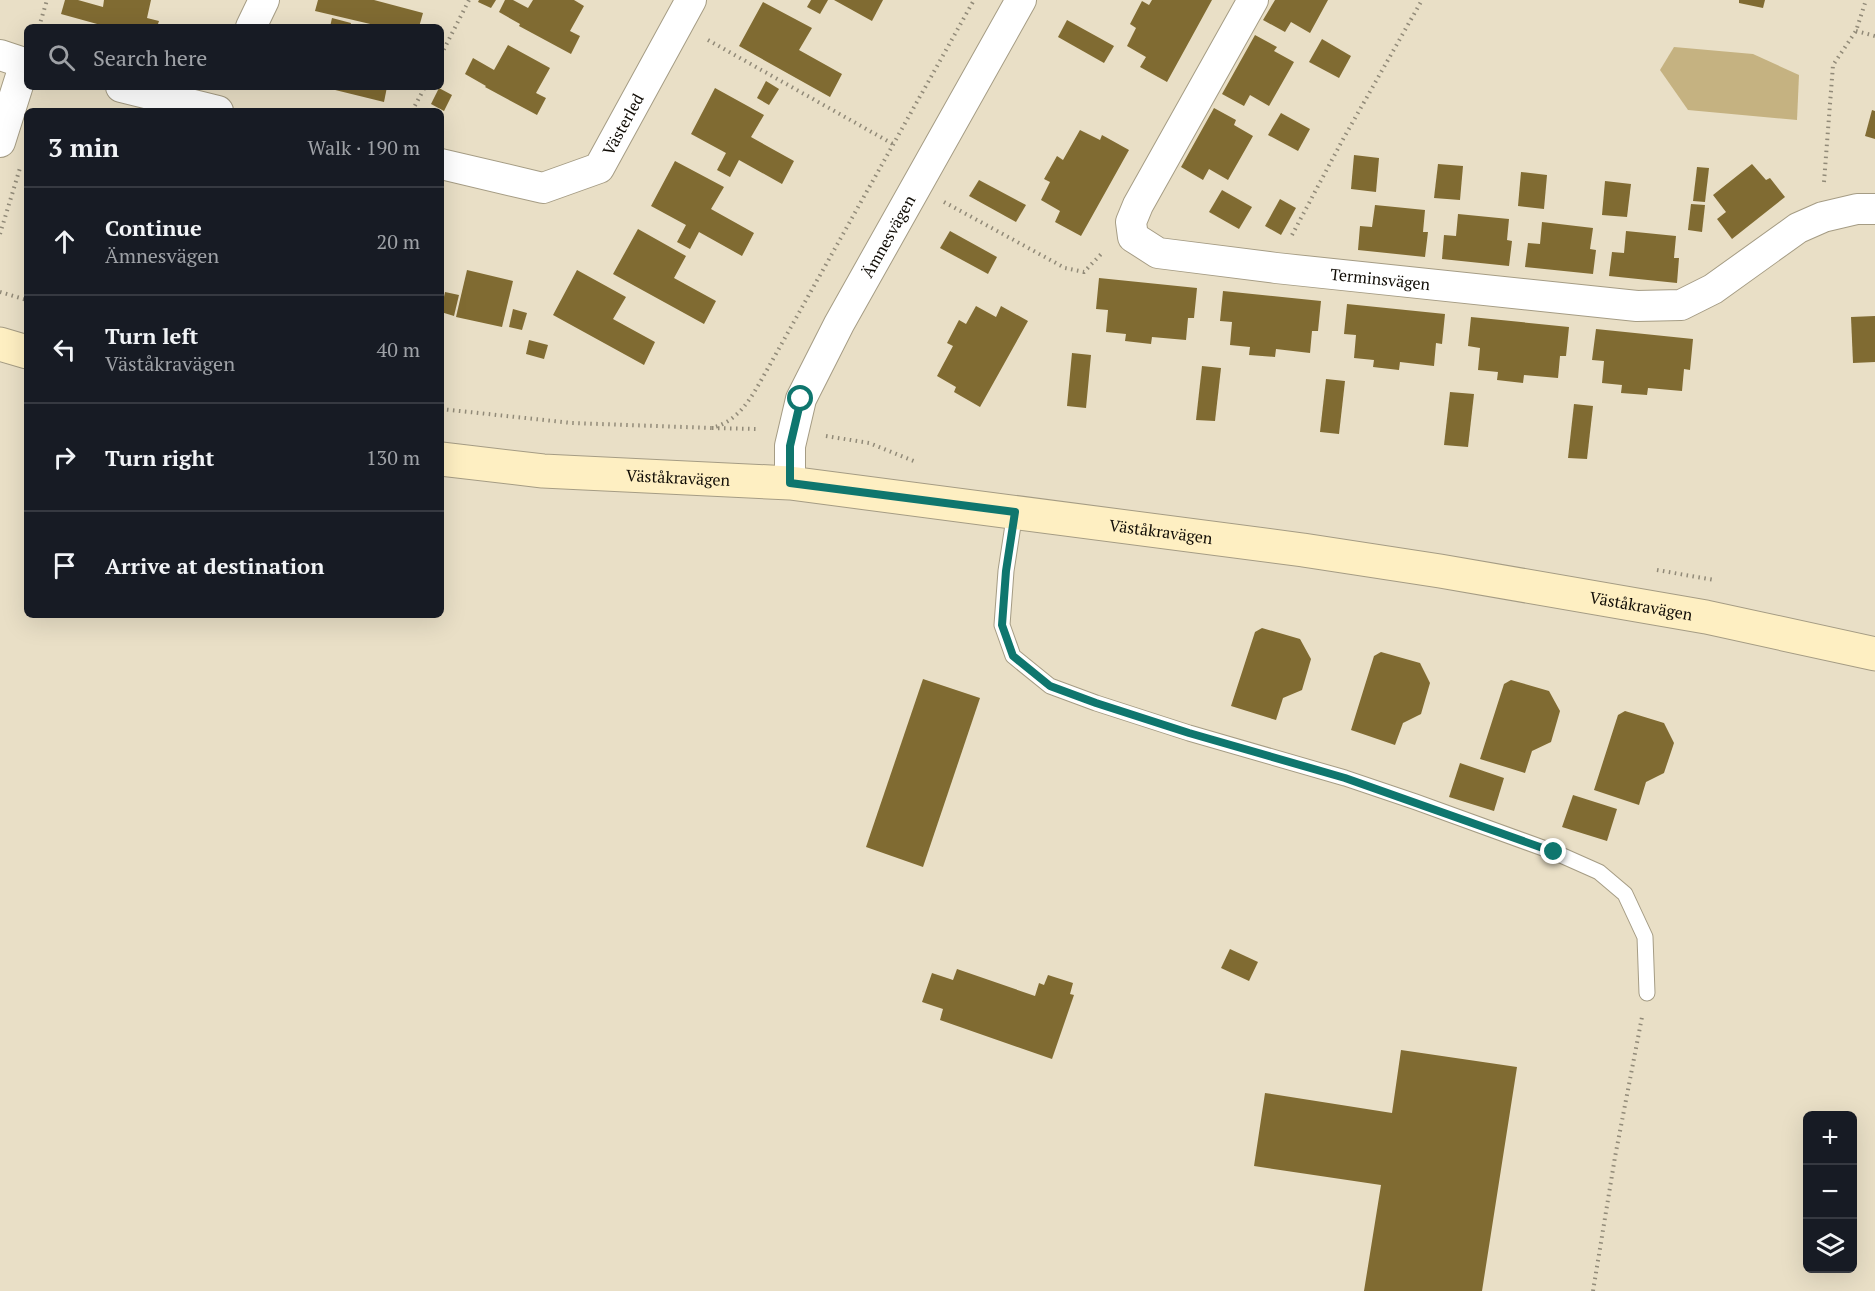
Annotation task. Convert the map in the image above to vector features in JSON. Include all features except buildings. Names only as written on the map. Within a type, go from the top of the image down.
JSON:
[{"type":"street","points":[[252,24],[264,0]]},
{"type":"street","name":"Ämnesvägen","points":[[790,483],[790,446],[801,399],[839,324],[1021,0]]},
{"type":"street","points":[[1131,222],[1138,204],[1253,0]]},
{"type":"street","name":"Västerled","points":[[444,165],[543,188],[599,168],[685,12]]},
{"type":"street","points":[[0,142],[17,61]]},
{"type":"street","points":[[140,90],[216,102]]},
{"type":"street","name":"Terminsvägen","points":[[1131,222],[1133,237],[1158,253],[1276,268],[1637,306],[1681,305],[1713,289],[1798,228],[1823,216],[1857,209],[1875,209]]},
{"type":"street","points":[[0,344],[24,351]]},
{"type":"street","name":"Väståkravägen","points":[[444,459],[543,471],[790,483],[1303,550],[1706,617],[1875,654]]},
{"type":"lane","points":[[1015,512],[1006,571],[1002,625],[1013,656],[1050,686],[1189,733],[1334,775],[1416,802],[1554,852],[1599,872],[1625,894],[1645,937],[1647,993]]},
{"type":"path","points":[[40,24],[47,0]]},
{"type":"path","points":[[444,50],[469,0]]},
{"type":"path","points":[[444,410],[572,423],[712,428],[729,422],[752,398],[974,0]]},
{"type":"path","points":[[1276,268],[1342,141],[1422,0]]},
{"type":"path","points":[[1823,216],[1833,65],[1856,31],[1866,0]]},
{"type":"path","points":[[685,12],[893,144]]},
{"type":"path","points":[[1856,31],[1875,36]]},
{"type":"path","points":[[414,108],[423,90]]},
{"type":"path","points":[[0,234],[20,166]]},
{"type":"path","points":[[917,186],[1065,268],[1084,272],[1131,222]]},
{"type":"path","points":[[0,292],[24,299]]},
{"type":"path","points":[[1593,1291],[1615,1157],[1647,993]]},
{"type":"shaded area","points":[[1674,47],[1753,54],[1799,75],[1797,120],[1688,110],[1660,70]]},
{"type":"route","points":[[801,399],[790,446],[790,483],[1015,512],[1006,571],[1002,625],[1013,656],[1050,686],[1189,733],[1345,778],[1554,852]]}]
